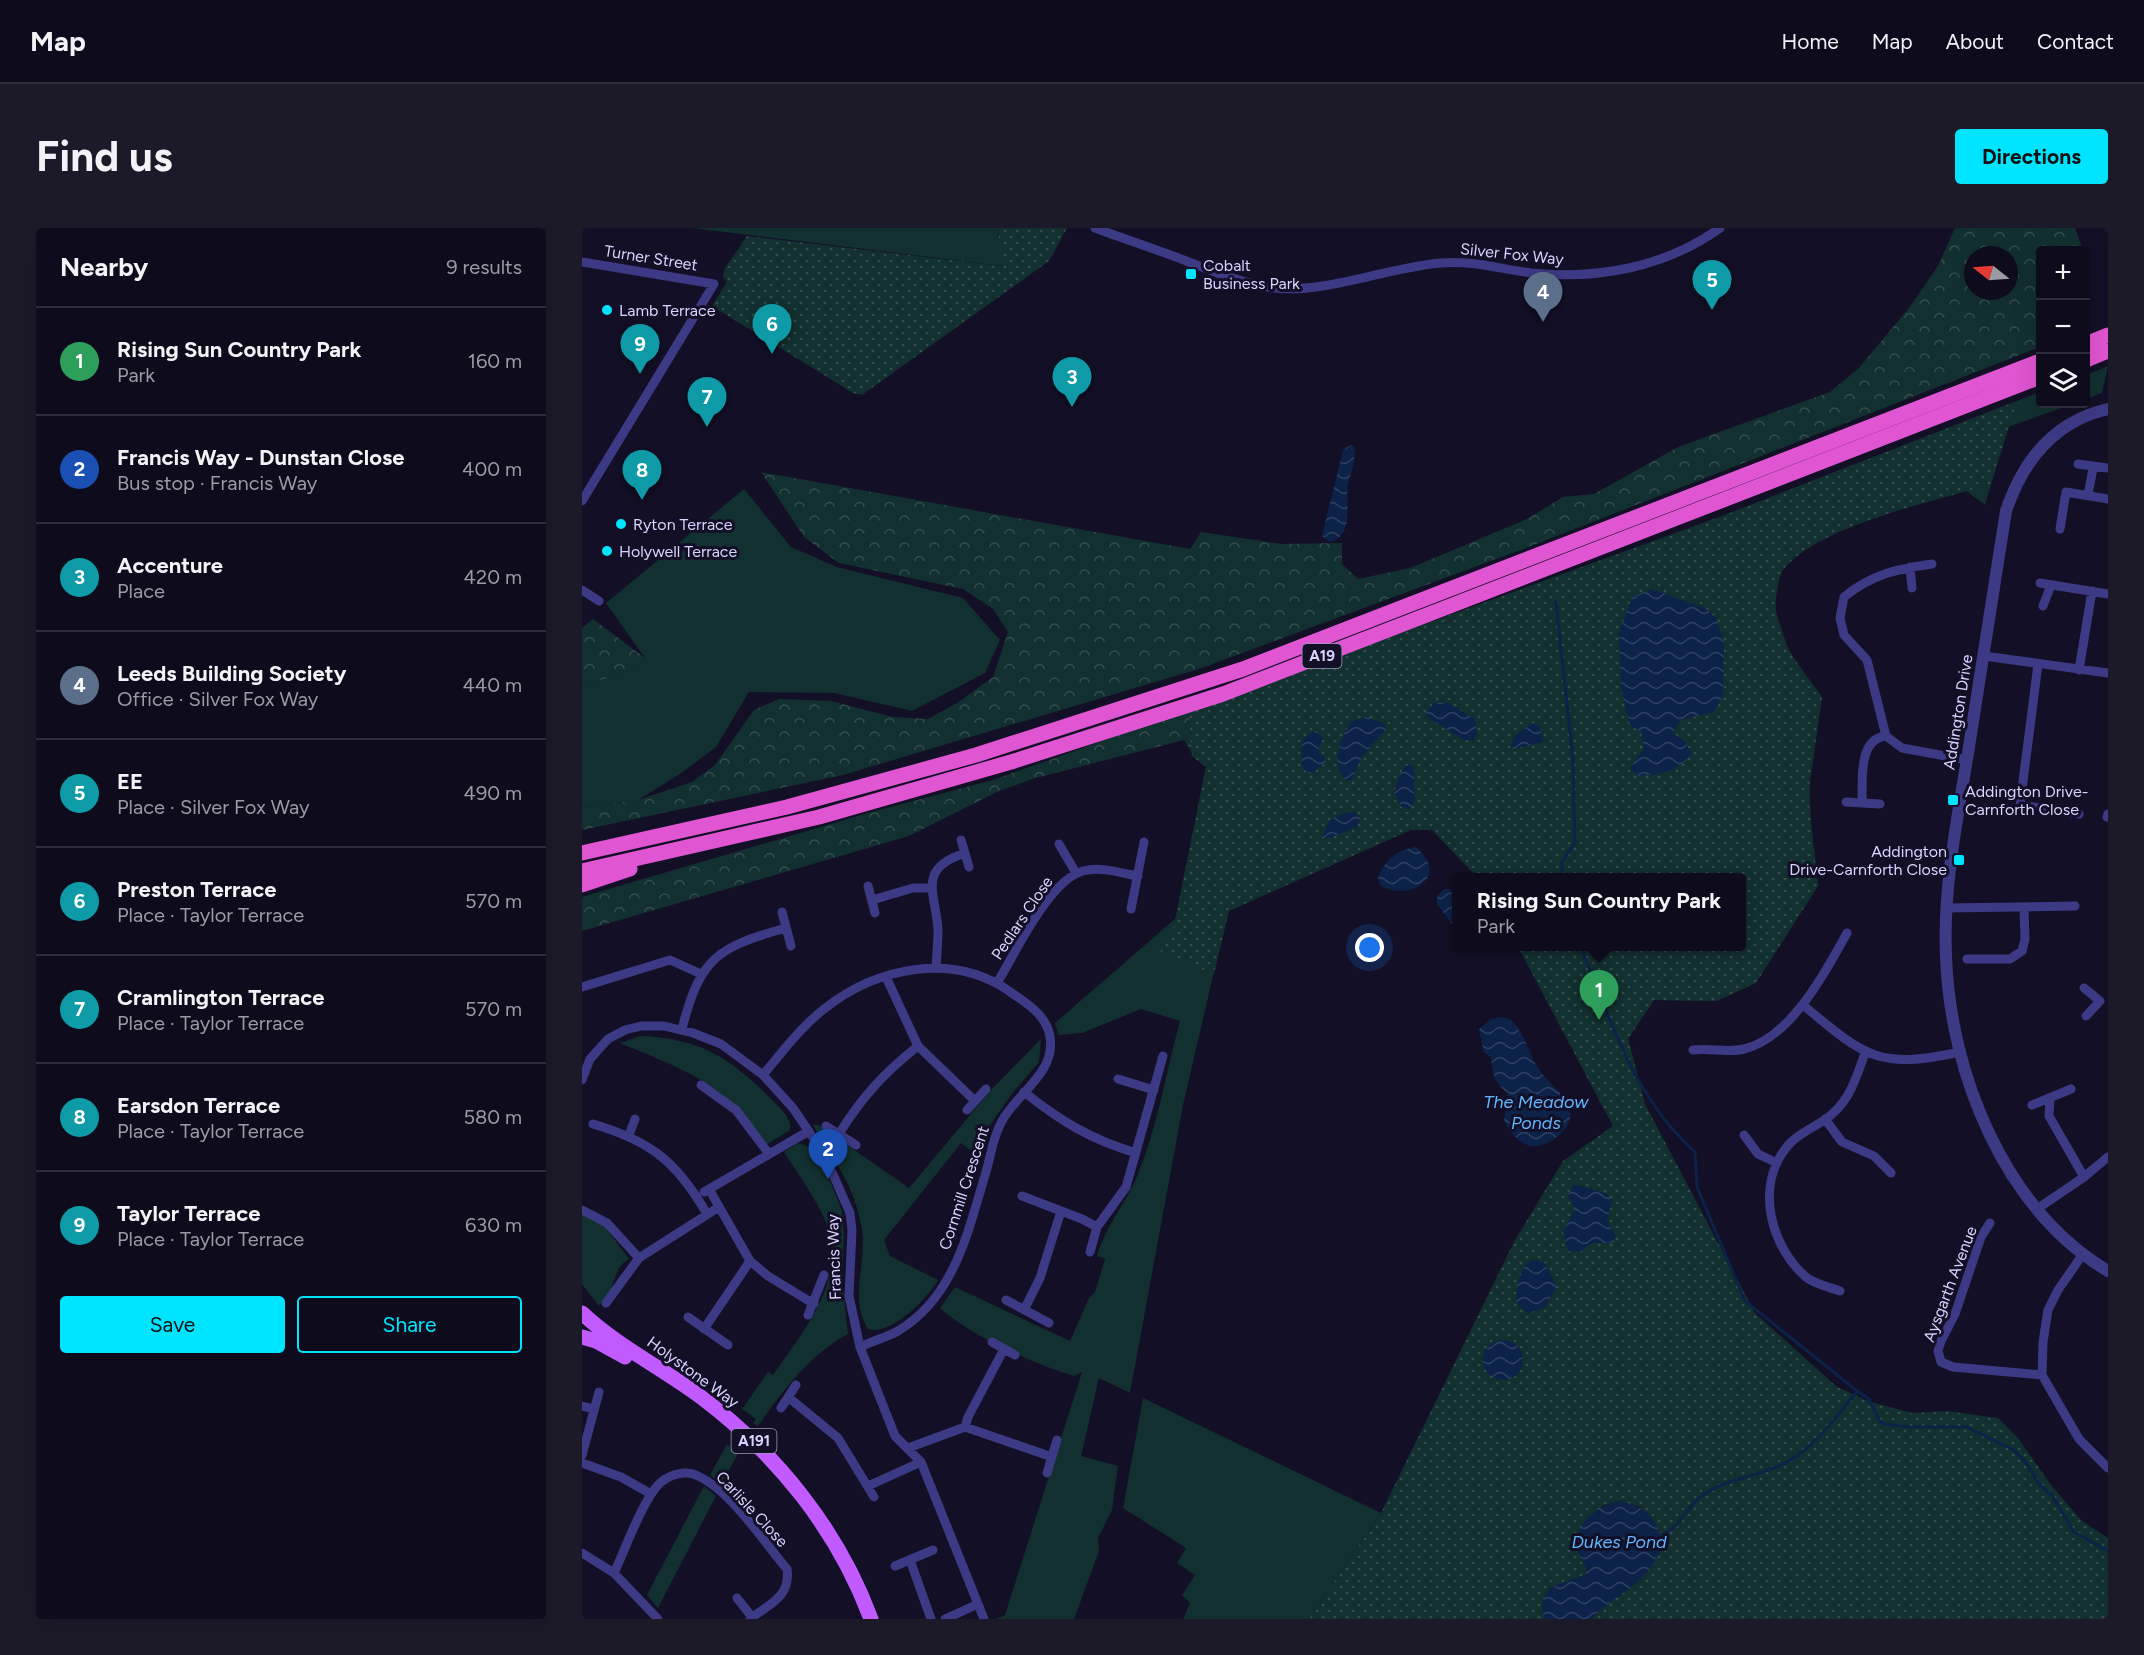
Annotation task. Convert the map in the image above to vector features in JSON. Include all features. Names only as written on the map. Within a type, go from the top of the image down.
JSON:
[{"type":"highway","points":[[2090,342],[2108,335]]},
{"type":"highway","points":[[2090,358],[2108,351]]},
{"type":"highway","name":"A19","points":[[586,851],[787,807],[965,758],[1243,669],[2036,363]]},
{"type":"highway","name":"A19","points":[[582,871],[819,817],[1223,694],[2036,379]]},
{"type":"highway","points":[[582,885],[677,851]]},
{"type":"main road","name":"Holystone Way","points":[[582,1312],[599,1329],[700,1396],[753,1440],[806,1500],[831,1535],[871,1619]]},
{"type":"main road","name":"Holystone Way","points":[[582,1337],[596,1341],[637,1363],[704,1407],[756,1453],[802,1504],[827,1541],[864,1619]]},
{"type":"street","name":"Silver Fox Way","points":[[1095,228],[1235,279],[1278,288],[1308,288],[1434,264],[1467,262],[1557,275],[1598,274],[1629,269],[1671,255],[1690,247],[1720,228]]},
{"type":"street","name":"Turner Street","points":[[582,262],[714,284],[582,501]]},
{"type":"street","name":"Addington Drive","points":[[2108,410],[2090,413],[2066,425],[2047,439],[2026,465],[2015,485],[2006,511],[1950,864],[1946,908],[1948,982],[1960,1052],[1992,1137],[2018,1184],[2037,1209],[2083,1254],[2108,1271]]},
{"type":"street","points":[[2078,464],[2092,468],[2108,468]]},
{"type":"street","points":[[2088,495],[2092,468]]},
{"type":"street","points":[[2060,529],[2066,492],[2108,499]]},
{"type":"street","points":[[1932,564],[1910,567],[1863,582],[1844,597],[1839,618],[1844,635],[1867,660],[1886,736],[1902,748],[1967,759]]},
{"type":"street","points":[[1910,567],[1912,588]]},
{"type":"street","points":[[2040,583],[2108,594]]},
{"type":"street","points":[[2043,606],[2051,585]]},
{"type":"street","points":[[582,590],[599,601]]},
{"type":"street","points":[[2079,670],[2092,591]]},
{"type":"street","points":[[1984,656],[2108,673]]},
{"type":"street","points":[[2038,664],[2020,805],[2079,814]]},
{"type":"street","points":[[1862,803],[1863,759],[1872,743],[1879,737],[1886,736]]},
{"type":"street","points":[[1846,802],[1880,804]]},
{"type":"street","points":[[961,840],[969,867]]},
{"type":"street","points":[[1131,909],[1144,842]]},
{"type":"street","name":"Pedlars Close","points":[[1059,844],[1076,873]]},
{"type":"street","points":[[936,967],[938,929],[930,888],[939,867],[949,858],[965,853]]},
{"type":"street","name":"Pedlars Close","points":[[997,983],[1052,895],[1076,873],[1102,869],[1138,876]]},
{"type":"street","points":[[868,886],[875,913]]},
{"type":"street","points":[[872,900],[913,888],[930,888]]},
{"type":"street","points":[[2064,906],[2064,918]]},
{"type":"street","points":[[1946,908],[2075,906]]},
{"type":"street","points":[[1967,959],[2010,959],[2022,951],[2025,939],[2024,907]]},
{"type":"street","points":[[782,912],[792,946]]},
{"type":"street","points":[[682,1029],[690,998],[701,974],[715,958],[733,946],[786,928]]},
{"type":"street","points":[[1694,1050],[1726,1052],[1748,1048],[1772,1034],[1803,1005],[1823,976],[1847,933]]},
{"type":"street","points":[[582,987],[669,960],[701,974]]},
{"type":"street","name":"Cornmill Crescent","points":[[763,1075],[822,1010],[856,988],[909,970],[936,967],[965,970],[997,983],[1035,1010],[1048,1025],[1051,1037],[1048,1060],[1043,1071],[1008,1111],[998,1130],[965,1240],[939,1294],[898,1331],[860,1347]]},
{"type":"street","points":[[886,977],[918,1046],[975,1101]]},
{"type":"street","points":[[2084,988],[2104,1002],[2086,1016]]},
{"type":"street","points":[[1803,1005],[1864,1053],[1893,1059],[1916,1060],[1960,1052]]},
{"type":"street","name":"Francis Way","points":[[582,1080],[590,1059],[598,1047],[625,1030],[642,1026],[682,1029],[721,1044],[763,1075],[780,1091],[809,1131],[838,1181],[850,1213],[852,1230],[849,1296],[860,1347],[895,1436],[921,1462],[984,1619]]},
{"type":"street","points":[[839,1134],[865,1094],[887,1071],[918,1046]]},
{"type":"street","points":[[1840,1291],[1808,1278],[1789,1258],[1774,1233],[1771,1190],[1777,1163],[1786,1147],[1825,1119],[1851,1094],[1864,1053]]},
{"type":"street","points":[[1090,1252],[1097,1227],[1126,1187],[1163,1056]]},
{"type":"street","points":[[1118,1079],[1154,1090]]},
{"type":"street","points":[[701,1085],[736,1110],[769,1154]]},
{"type":"street","points":[[968,1110],[986,1089]]},
{"type":"street","points":[[2032,1105],[2071,1089]]},
{"type":"street","points":[[1024,1092],[1077,1130],[1098,1141],[1136,1153]]},
{"type":"street","points":[[2050,1098],[2049,1116],[2084,1177]]},
{"type":"street","points":[[629,1135],[635,1119]]},
{"type":"street","points":[[1825,1119],[1842,1142],[1874,1156],[1891,1173]]},
{"type":"street","points":[[592,1124],[629,1135],[660,1153],[676,1168],[707,1214]]},
{"type":"street","points":[[826,1126],[856,1145]]},
{"type":"street","points":[[696,1196],[809,1131]]},
{"type":"street","points":[[1744,1135],[1758,1154],[1777,1163]]},
{"type":"street","points":[[2037,1209],[2084,1177],[2108,1157]]},
{"type":"street","points":[[708,1189],[750,1261],[768,1276],[814,1304]]},
{"type":"street","points":[[1023,1196],[1097,1227]]},
{"type":"street","points":[[606,1303],[639,1258],[719,1207]]},
{"type":"street","points":[[582,1210],[607,1223],[639,1258]]},
{"type":"street","points":[[1024,1310],[1040,1278],[1061,1211]]},
{"type":"street","name":"Aysgarth Avenue","points":[[1990,1223],[1982,1237],[1955,1314],[1941,1341],[1938,1351],[1941,1362],[1953,1367],[2042,1375]]},
{"type":"street","points":[[2083,1254],[2058,1290],[2048,1310],[2043,1341],[2042,1375],[2079,1439],[2108,1468]]},
{"type":"street","points":[[704,1329],[750,1261]]},
{"type":"street","points":[[808,1315],[824,1275]]},
{"type":"street","points":[[1006,1300],[1049,1323]]},
{"type":"street","points":[[688,1317],[728,1345]]},
{"type":"street","points":[[992,1342],[1015,1355]]},
{"type":"street","points":[[965,1427],[1004,1348]]},
{"type":"street","points":[[781,1408],[796,1385]]},
{"type":"street","points":[[582,1455],[599,1392]]},
{"type":"street","points":[[788,1397],[838,1438],[874,1497]]},
{"type":"street","points":[[582,1406],[594,1409]]},
{"type":"street","points":[[908,1448],[965,1427],[1052,1457]]},
{"type":"street","points":[[1047,1473],[1057,1440]]},
{"type":"street","points":[[868,1486],[921,1462]]},
{"type":"street","points":[[582,1463],[621,1477],[651,1494]]},
{"type":"street","name":"Carlisle Close","points":[[614,1573],[651,1494],[661,1482],[672,1476],[685,1472],[696,1474],[714,1486],[787,1569],[789,1581],[785,1593],[751,1618],[737,1599]]},
{"type":"street","points":[[895,1566],[933,1550]]},
{"type":"street","points":[[582,1553],[614,1573],[658,1619]]},
{"type":"street","points":[[910,1560],[932,1619]]},
{"type":"street","points":[[945,1619],[978,1604]]},
{"type":"green space","points":[[692,228],[998,228],[1003,266]]},
{"type":"green space","points":[[998,228],[1067,228],[1049,261],[862,395],[853,393],[712,306],[727,282],[723,277],[725,268],[747,236],[1002,266]]},
{"type":"green space","points":[[1955,228],[2075,228],[2082,246],[2036,246],[2036,349],[1526,548],[1202,668],[843,775],[582,830],[582,808],[638,800],[692,782],[715,765],[754,710],[779,699],[831,701],[893,717],[928,719],[957,703],[993,677],[1008,632],[993,609],[963,589],[839,563],[804,537],[761,472],[1190,549],[1201,532],[1282,544],[1342,543],[1342,564],[1358,579],[1410,568],[1527,519],[1563,497],[1594,494],[1678,447],[1830,392],[1858,369],[1909,308],[1938,266]]},
{"type":"green space","points":[[2108,366],[2102,393],[2090,398],[2090,373]]},
{"type":"green space","points":[[2036,394],[2036,408],[2062,408],[2008,427],[1985,505],[1950,479],[1774,552],[1775,609],[1789,652],[1822,697],[1812,746],[1810,769],[1811,815],[1818,886],[1717,1001],[1654,1000],[1628,1039],[1645,1104],[1533,951],[1746,951],[1746,873],[1719,873],[1421,808],[1232,894],[1183,1105],[1130,1393],[1099,1378],[1081,1456],[1118,1466],[1112,1510],[1098,1538],[1099,1551],[1074,1619],[996,1619],[1005,1615],[1082,1372],[1074,1376],[1023,1357],[968,1328],[940,1308],[955,1287],[1070,1341],[1089,1298],[1095,1292],[1105,1259],[1097,1256],[1106,1233],[1130,1191],[1146,1151],[1180,1021],[1141,1009],[1082,1033],[1059,1035],[1055,1023],[1176,918],[1206,767],[1192,756],[1709,521]]},
{"type":"green space","points":[[2017,401],[1991,484],[1850,527],[1800,554],[1783,570],[1776,595],[1778,622],[1793,656],[1822,697],[1808,796],[1818,886],[1756,983],[1717,1001],[1654,1000],[1628,1039],[1645,1104],[1755,1313],[1837,1387],[1871,1402],[1912,1413],[1947,1411],[1998,1418],[2018,1438],[2051,1485],[2082,1521],[2108,1538],[2108,1619],[1591,1619],[1604,1606],[1637,1582],[1641,1507],[1619,1501],[1602,1506],[1579,1553],[1586,1565],[1586,1574],[1555,1588],[1545,1598],[1543,1616],[1547,1619],[1309,1619],[1381,1513],[1515,1240],[1563,1161],[1613,1126],[1520,951],[1746,951],[1746,873],[1473,873],[1432,830],[1411,830],[1229,911],[1214,974],[1166,954],[1159,954],[1172,935],[1206,767],[1192,756],[1189,710],[1733,512]]},
{"type":"green space","points":[[744,489],[791,547],[837,567],[963,598],[1000,640],[985,673],[912,711],[834,693],[749,692],[716,747],[680,774],[638,800],[582,808],[582,687],[634,669],[645,658],[606,603]]},
{"type":"green space","points":[[1608,560],[1212,753],[1193,754],[1184,740],[1032,779],[997,792],[909,836],[582,931],[582,897],[868,813],[993,780]]},
{"type":"green space","points":[[593,619],[645,658],[634,669],[582,687],[582,628]]},
{"type":"green space","points":[[640,1036],[680,1041],[697,1046],[728,1062],[742,1072],[781,1109],[787,1117],[790,1130],[766,1145],[741,1112],[712,1087],[682,1070],[620,1043]]},
{"type":"green space","points":[[1041,1039],[1039,1062],[1011,1095],[986,1131],[979,1150],[982,1159],[961,1143],[884,1240],[890,1256],[938,1280],[917,1306],[897,1322],[877,1330],[868,1329],[862,1318],[860,1306],[863,1241],[858,1212],[843,1174],[813,1125],[817,1124],[909,1188],[991,1090]]},
{"type":"green space","points":[[798,1143],[807,1146],[813,1153],[831,1183],[842,1211],[844,1236],[842,1277],[848,1334],[834,1342],[809,1363],[787,1387],[758,1426],[753,1423],[756,1419],[742,1409],[768,1372],[773,1375],[809,1322],[820,1303],[831,1263],[831,1242],[825,1220],[784,1152]]},
{"type":"green space","points":[[582,1214],[604,1225],[629,1259],[619,1269],[611,1289],[599,1306],[582,1284]]},
{"type":"green space","points":[[1143,1398],[1381,1513],[1309,1619],[1183,1619],[1190,1603],[1182,1595],[1195,1575],[1177,1563],[1186,1548],[1123,1508]]},
{"type":"green space","points":[[727,1444],[738,1454],[721,1484],[710,1475]]},
{"type":"green space","points":[[704,1486],[716,1496],[658,1608],[647,1595]]},
{"type":"water","points":[[1351,445],[1354,447],[1354,457],[1348,484],[1346,526],[1338,539],[1330,542],[1322,536],[1343,450]]},
{"type":"water","points":[[1652,589],[1705,608],[1716,618],[1724,643],[1723,696],[1714,712],[1681,720],[1672,733],[1685,741],[1692,755],[1668,772],[1638,776],[1630,768],[1644,748],[1641,732],[1630,725],[1621,687],[1619,633],[1632,597]]},
{"type":"water","points":[[1434,703],[1448,703],[1475,719],[1477,733],[1473,741],[1464,740],[1427,717],[1426,712]]},
{"type":"water","points":[[1366,717],[1383,723],[1386,730],[1362,756],[1352,780],[1348,781],[1339,768],[1340,743],[1351,722]]},
{"type":"water","points":[[1532,723],[1540,726],[1543,742],[1514,749],[1511,745],[1514,737]]},
{"type":"water","points":[[1316,731],[1323,738],[1318,751],[1325,758],[1325,763],[1311,774],[1303,769],[1302,746],[1306,737]]},
{"type":"water","points":[[1409,764],[1414,767],[1414,803],[1409,809],[1401,807],[1394,792],[1402,770]]},
{"type":"water","points":[[1347,812],[1356,813],[1360,818],[1357,827],[1330,838],[1322,837],[1330,820]]},
{"type":"water","points":[[1416,847],[1426,858],[1430,868],[1428,877],[1422,884],[1402,891],[1391,890],[1380,885],[1378,878],[1388,861],[1403,850]]},
{"type":"water","points":[[1444,889],[1449,889],[1452,893],[1452,925],[1437,904],[1437,896]]},
{"type":"water","name":"The Meadow Ponds","points":[[1502,1017],[1512,1021],[1518,1029],[1537,1066],[1565,1099],[1570,1111],[1570,1118],[1565,1129],[1543,1145],[1531,1146],[1522,1143],[1504,1121],[1508,1093],[1495,1078],[1491,1057],[1484,1053],[1479,1029],[1491,1019]]},
{"type":"water","points":[[1574,1184],[1607,1194],[1612,1201],[1607,1221],[1616,1236],[1613,1243],[1592,1243],[1580,1252],[1568,1251],[1563,1232],[1575,1209],[1568,1195]]},
{"type":"water","points":[[1537,1260],[1545,1263],[1557,1287],[1544,1308],[1528,1313],[1517,1304],[1517,1287],[1526,1265],[1529,1261]]},
{"type":"water","points":[[1503,1340],[1511,1341],[1517,1346],[1522,1352],[1522,1368],[1517,1374],[1511,1379],[1503,1380],[1495,1379],[1489,1374],[1484,1368],[1483,1360],[1484,1352],[1489,1346],[1495,1341]]},
{"type":"water","name":"Dukes Pond","points":[[1619,1501],[1641,1508],[1656,1525],[1661,1540],[1659,1554],[1652,1566],[1628,1590],[1591,1619],[1547,1619],[1543,1616],[1543,1604],[1549,1589],[1586,1574],[1577,1542],[1582,1525],[1602,1507]]},
{"type":"waterway","points":[[1556,602],[1573,759],[1575,843],[1562,862],[1562,873]]},
{"type":"waterway","points":[[1582,951],[1614,1030],[1639,1082],[1673,1130],[1695,1152],[1697,1187],[1745,1301],[1869,1399],[1879,1420],[1884,1424],[1909,1427],[1967,1427],[2014,1450],[2026,1463],[2039,1484],[2052,1495],[2074,1532],[2108,1551]]},
{"type":"waterway","points":[[1661,1535],[1673,1529],[1695,1502],[1709,1491],[1793,1459],[1823,1433],[1857,1392]]},
{"type":"place","name":"Cobalt Business Park","points":[[1191,274]]},
{"type":"place","name":"Lamb Terrace","points":[[607,310]]},
{"type":"place","name":"EE","points":[[1712,310]]},
{"type":"place","name":"Leeds Building Society","points":[[1543,322]]},
{"type":"place","name":"Preston Terrace","points":[[772,354]]},
{"type":"place","name":"Taylor Terrace","points":[[640,374]]},
{"type":"place","name":"Accenture","points":[[1072,407]]},
{"type":"place","name":"Cramlington Terrace","points":[[707,427]]},
{"type":"place","name":"Earsdon Terrace","points":[[642,500]]},
{"type":"place","name":"Ryton Terrace","points":[[621,524]]},
{"type":"place","name":"Holywell Terrace","points":[[607,551]]},
{"type":"place","name":"Addington Drive- Carnforth Close","points":[[1953,800]]},
{"type":"place","name":"Addington Drive-Carnforth Close","points":[[1959,860]]},
{"type":"place","name":"Rising Sun Country Park","points":[[1599,1020]]},
{"type":"place","name":"Francis Way - Dunstan Close","points":[[828,1179]]}]
